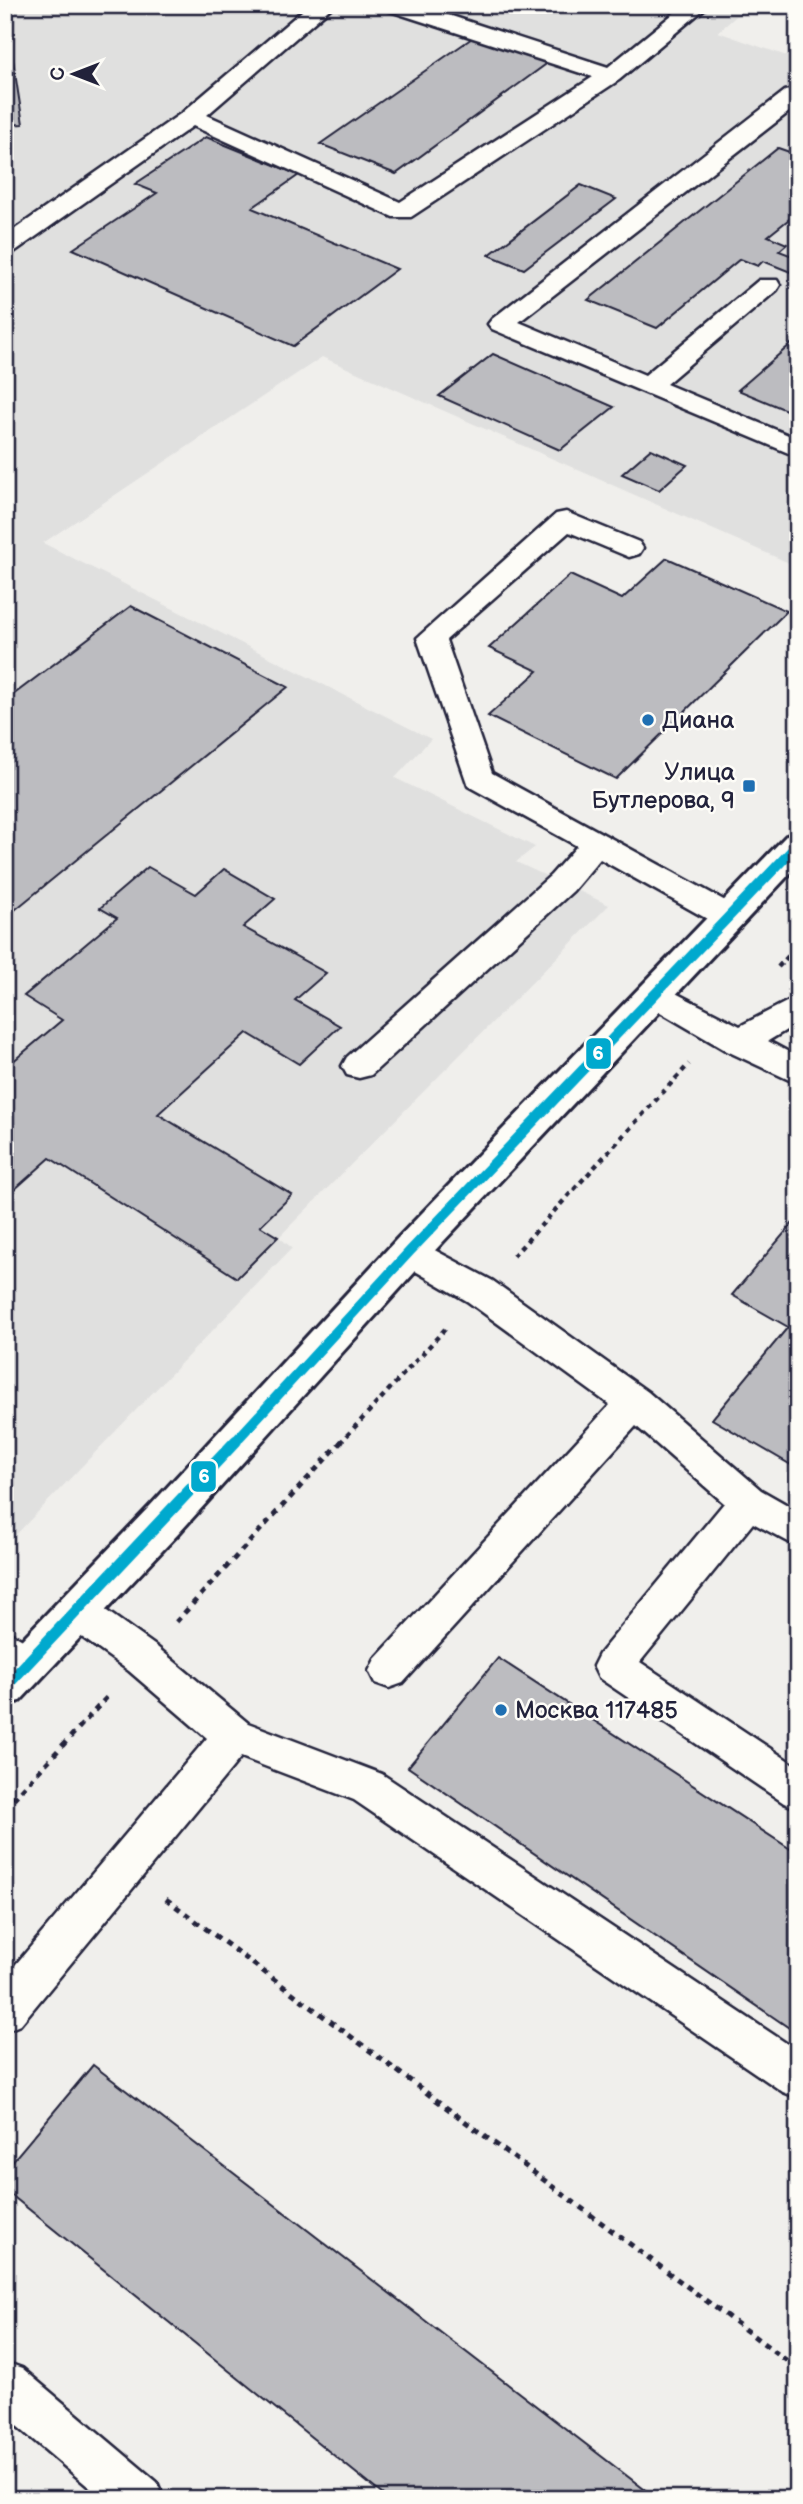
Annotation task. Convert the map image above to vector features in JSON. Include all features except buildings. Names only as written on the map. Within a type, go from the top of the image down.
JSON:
[{"type":"street","points":[[13,1666],[76,1611],[164,1520],[410,1251],[798,844]]},
{"type":"lane","points":[[5,247],[191,117],[323,5]]},
{"type":"lane","points":[[395,5],[611,75]]},
{"type":"lane","points":[[191,117],[402,212],[611,75],[698,5]]},
{"type":"lane","points":[[798,98],[793,96],[502,324],[798,449]]},
{"type":"lane","points":[[648,386],[768,285]]},
{"type":"lane","points":[[629,548],[566,520],[431,638],[479,779],[729,917]]},
{"type":"lane","points":[[359,1066],[562,883],[596,844]]},
{"type":"lane","points":[[654,994],[798,1072]]},
{"type":"lane","points":[[729,1037],[798,1008]]},
{"type":"lane","points":[[410,1251],[481,1291],[635,1403],[748,1501],[798,1531]]},
{"type":"lane","points":[[389,1671],[635,1403]]},
{"type":"lane","points":[[748,1501],[613,1666],[798,1790]]},
{"type":"lane","points":[[76,1611],[142,1659],[234,1735],[368,1787],[798,2077]]},
{"type":"lane","points":[[5,2010],[234,1735]]},
{"type":"lane","points":[[5,2385],[140,2499]]},
{"type":"path","points":[[5,1808],[481,1291],[729,1037],[798,946]]},
{"type":"path","points":[[125,1869],[798,2369]]},
{"type":"shaded area","points":[[5,5],[749,5],[718,32],[798,60],[798,567],[322,357],[43,543],[431,739],[395,778],[535,847],[516,862],[609,905],[279,1237],[292,1248],[9,1542],[5,1539]]},
{"type":"transit line","name":"6","points":[[5,1687],[164,1520],[410,1251],[798,844]]},
{"type":"place","name":"Диана","points":[[648,720]]},
{"type":"place","name":"Улица Бутлерова, 9","points":[[749,786]]},
{"type":"place","name":"Москва 117485","points":[[501,1710]]}]
